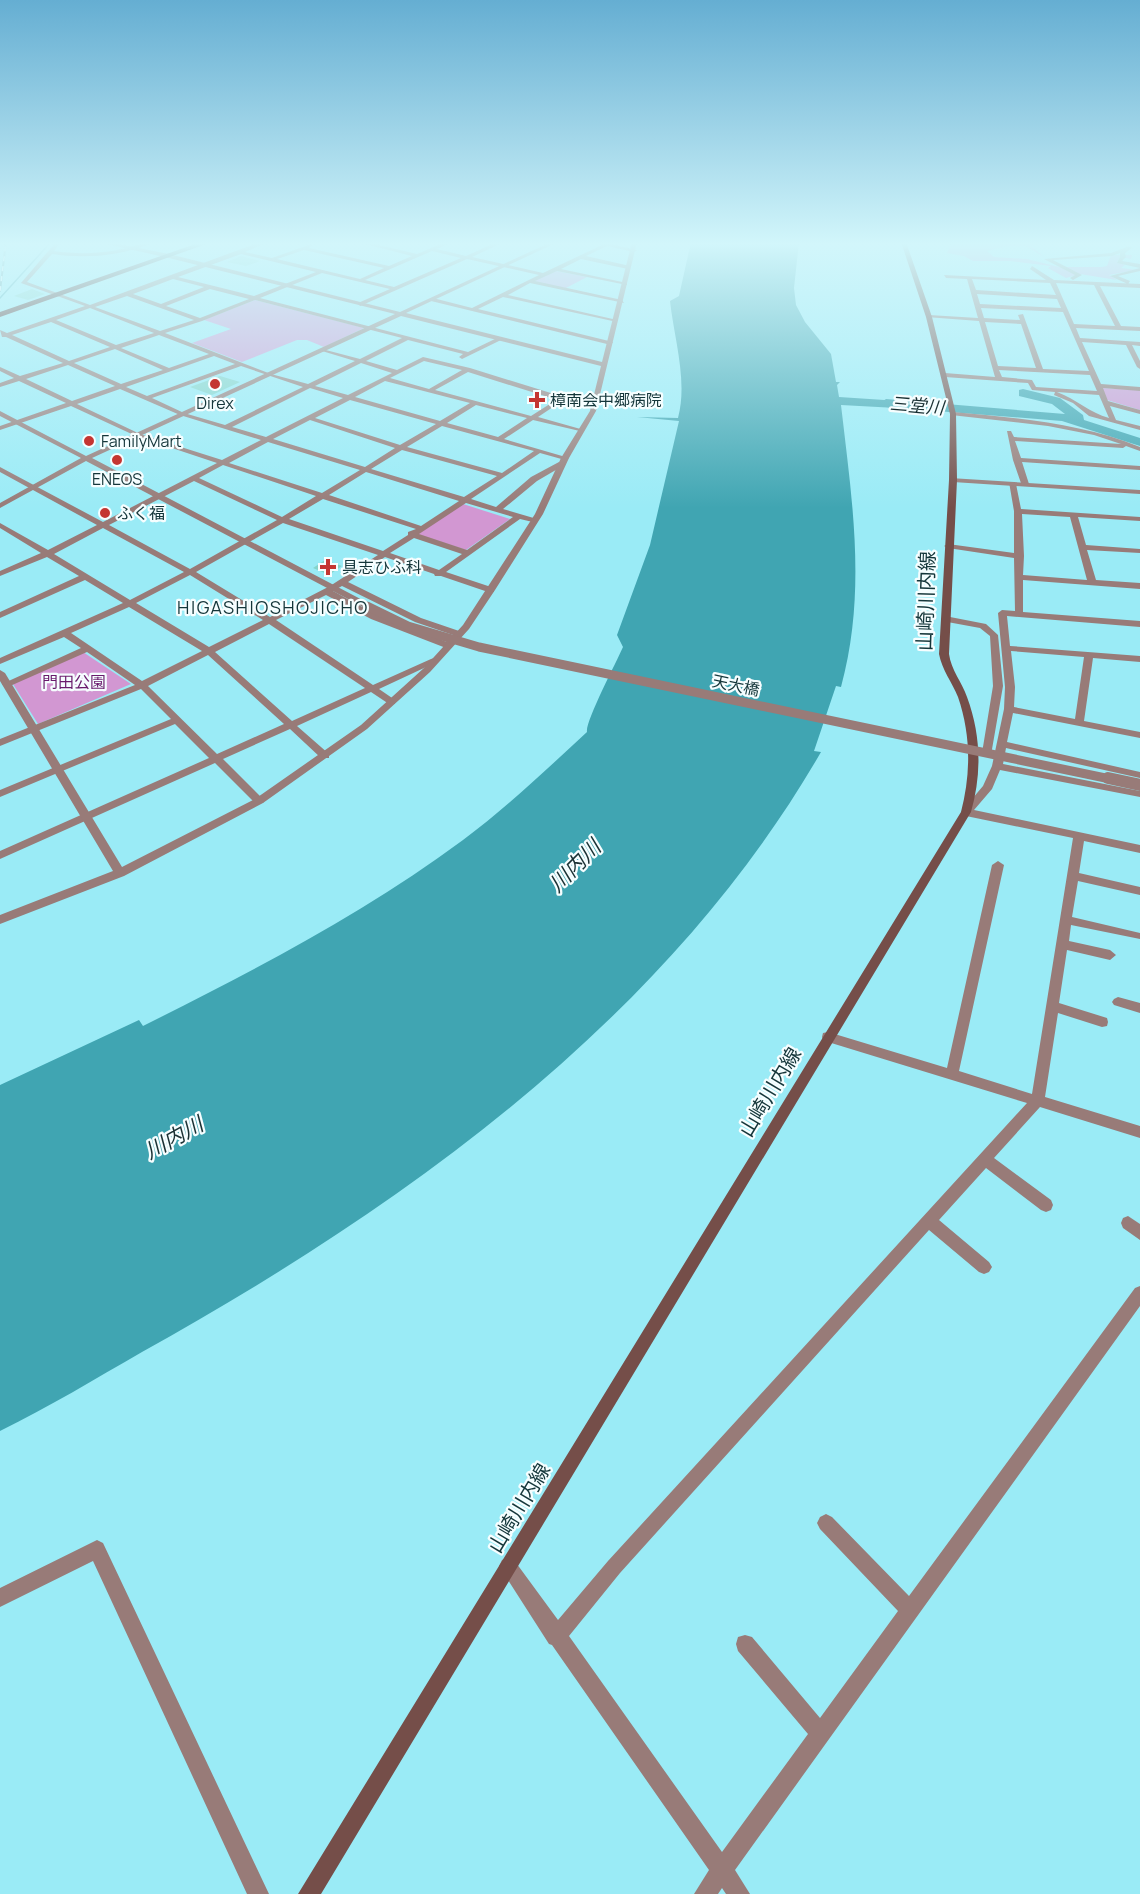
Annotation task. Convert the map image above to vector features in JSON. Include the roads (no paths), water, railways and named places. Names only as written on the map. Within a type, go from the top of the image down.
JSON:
[{"type":"main road","name":"山崎川内線","points":[[309,1894],[966,812],[976,771],[967,711],[962,694],[944,661],[953,480],[953,414],[932,330]]},
{"type":"street","points":[[0,338],[21,330]]},
{"type":"street","points":[[76,330],[169,370]]},
{"type":"street","points":[[153,330],[269,375],[539,450],[564,461]]},
{"type":"street","points":[[0,385],[168,330]]},
{"type":"street","points":[[0,506],[87,458],[365,330]]},
{"type":"street","points":[[379,330],[469,354]]},
{"type":"street","points":[[463,330],[605,365]]},
{"type":"street","points":[[563,330],[611,342]]},
{"type":"street","points":[[0,920],[120,873],[259,801],[325,756],[392,702],[459,634],[491,590],[534,521],[593,407],[613,330]]},
{"type":"street","points":[[985,330],[999,379]]},
{"type":"street","points":[[1026,330],[1040,370]]},
{"type":"street","points":[[1073,330],[1113,419]]},
{"type":"street","points":[[0,332],[182,414],[517,518],[534,521]]},
{"type":"street","points":[[226,427],[407,338]]},
{"type":"street","points":[[451,364],[499,339]]},
{"type":"street","points":[[1078,340],[1140,344]]},
{"type":"street","points":[[1128,343],[1140,367]]},
{"type":"street","points":[[324,350],[397,372]]},
{"type":"street","points":[[0,428],[214,354]]},
{"type":"street","points":[[0,574],[47,554],[423,359],[451,364],[560,400],[593,407]]},
{"type":"street","points":[[147,398],[242,364]]},
{"type":"street","points":[[996,368],[1092,374]]},
{"type":"street","points":[[0,369],[138,435],[420,528]]},
{"type":"street","points":[[429,391],[468,369]]},
{"type":"street","points":[[945,375],[1030,381],[1034,388],[1042,389],[1140,389]]},
{"type":"street","points":[[385,379],[582,431]]},
{"type":"street","points":[[1042,389],[1075,402],[1091,415],[1140,428]]},
{"type":"street","points":[[499,440],[560,400]]},
{"type":"street","points":[[1105,402],[1140,412]]},
{"type":"street","points":[[0,661],[131,603],[190,572],[283,520],[475,403]]},
{"type":"street","points":[[0,413],[333,587],[459,634]]},
{"type":"street","points":[[953,414],[1089,432],[1139,447]]},
{"type":"street","points":[[310,418],[401,448],[502,475]]},
{"type":"street","points":[[1005,420],[1025,484]]},
{"type":"street","points":[[1011,439],[1139,447]]},
{"type":"street","points":[[0,743],[142,685],[333,587],[539,450]]},
{"type":"street","points":[[1017,460],[1140,468]]},
{"type":"street","points":[[496,511],[534,479],[564,461]]},
{"type":"street","points":[[0,469],[190,572],[268,619],[392,702]]},
{"type":"street","points":[[195,478],[283,520],[491,590]]},
{"type":"street","points":[[953,480],[1140,492]]},
{"type":"street","points":[[1012,484],[1018,511],[1019,615]]},
{"type":"street","points":[[1018,511],[1140,519]]},
{"type":"street","points":[[1073,514],[1092,582]]},
{"type":"street","points":[[438,574],[517,518]]},
{"type":"street","points":[[0,525],[209,651],[289,726],[325,756]]},
{"type":"street","points":[[411,534],[468,553]]},
{"type":"street","points":[[948,546],[1020,555]]},
{"type":"street","points":[[1081,547],[1140,551]]},
{"type":"street","points":[[1020,577],[1140,586]]},
{"type":"street","points":[[0,615],[85,578]]},
{"type":"street","points":[[333,587],[374,617],[449,646]]},
{"type":"street","name":"天大橋","points":[[333,587],[408,626],[479,647],[1140,785]]},
{"type":"street","points":[[1140,624],[1002,613],[1007,648],[1009,709],[997,766],[988,787],[966,812],[1140,849]]},
{"type":"street","points":[[945,619],[983,626],[992,632],[995,639],[998,686],[987,753]]},
{"type":"street","points":[[64,633],[142,685],[259,801]]},
{"type":"street","points":[[1007,648],[1140,658]]},
{"type":"street","points":[[7,684],[85,649]]},
{"type":"street","points":[[1079,723],[1089,654]]},
{"type":"street","points":[[0,855],[434,661]]},
{"type":"street","points":[[0,673],[120,873]]},
{"type":"street","points":[[1009,709],[1140,735]]},
{"type":"street","points":[[0,794],[176,720]]},
{"type":"street","points":[[1002,744],[1140,775]]},
{"type":"street","points":[[997,766],[1140,794]]},
{"type":"street","points":[[556,1637],[614,1567],[1038,1100],[1079,836]]},
{"type":"street","points":[[952,1074],[998,865]]},
{"type":"street","points":[[1073,876],[1140,891]]},
{"type":"street","points":[[1066,920],[1137,936]]},
{"type":"street","points":[[1062,944],[1110,955]]},
{"type":"street","points":[[1118,1002],[1140,1008]]},
{"type":"street","points":[[1053,1006],[1102,1022]]},
{"type":"street","points":[[828,1037],[1140,1132]]},
{"type":"street","points":[[985,1159],[1046,1205]]},
{"type":"street","points":[[929,1221],[984,1267]]},
{"type":"street","points":[[705,1894],[1140,1293]]},
{"type":"street","points":[[826,1523],[910,1610]]},
{"type":"street","points":[[0,1598],[98,1549],[258,1894]]},
{"type":"street","points":[[508,1566],[739,1894]]},
{"type":"street","points":[[744,1644],[821,1734]]},
{"type":"water","name":"川内川","points":[[674,330],[812,330],[831,354],[836,382],[840,382],[837,385],[839,397],[915,402],[915,409],[841,405],[853,511],[854,616],[841,687],[836,686],[814,751],[821,752],[758,848],[687,938],[608,1020],[523,1097],[432,1168],[338,1234],[241,1295],[72,1393],[0,1431],[0,1085],[139,1020],[143,1026],[347,917],[463,840],[542,774],[587,732],[596,705],[623,647],[617,635],[650,545],[679,421],[637,417],[678,418],[682,389]]},
{"type":"waterway","name":"三堂川","points":[[1023,393],[1056,401],[1079,418]]},
{"type":"waterway","name":"三堂川","points":[[886,403],[1063,417],[1140,442]]},
{"type":"place","name":"Direx","points":[[215,384]]},
{"type":"place","name":"樟南会中郷病院","points":[[537,400]]},
{"type":"place","name":"FamilyMart","points":[[89,441]]},
{"type":"place","name":"ENEOS","points":[[117,460]]},
{"type":"place","name":"ふく福","points":[[105,513]]},
{"type":"place","name":"具志ひふ科","points":[[328,567]]},
{"type":"district","name":"HIGASHIOSHOJICHO","points":[[273,608]]},
{"type":"park label","name":"門田公園","points":[[74,682]]}]
